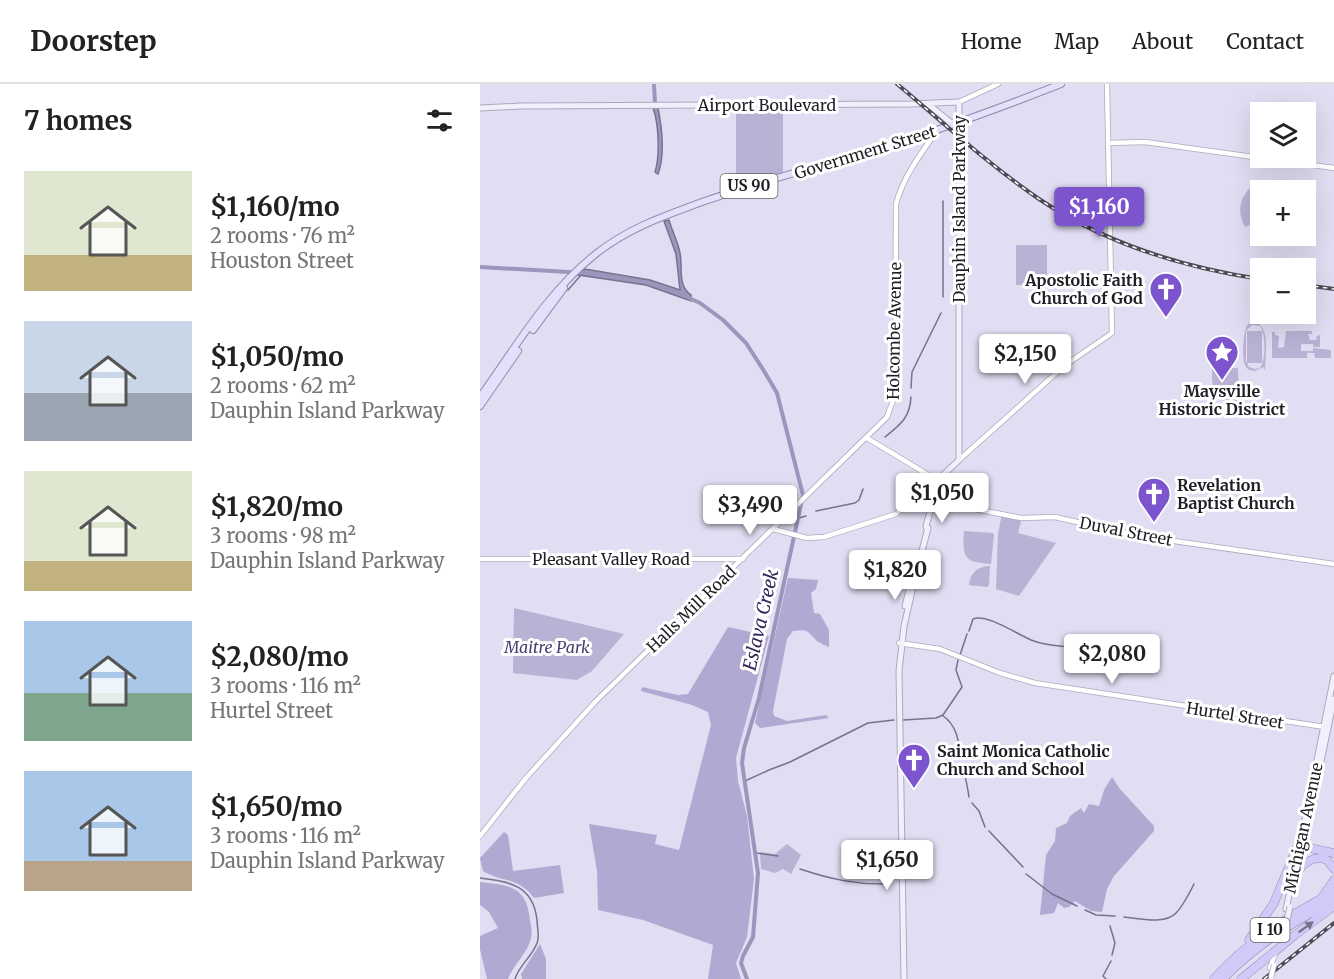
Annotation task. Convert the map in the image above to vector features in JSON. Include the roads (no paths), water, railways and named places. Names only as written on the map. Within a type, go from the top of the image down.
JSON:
[{"type":"highway","points":[[1234,958],[1254,935],[1274,903],[1303,832]]},
{"type":"highway","points":[[1301,847],[1334,853]]},
{"type":"highway","points":[[1298,870],[1309,860],[1316,858],[1327,860],[1334,869]]},
{"type":"highway","points":[[1317,901],[1328,891],[1334,880]]},
{"type":"highway","name":"I 10","points":[[1214,979],[1234,958],[1271,928],[1334,892]]},
{"type":"highway","name":"I 10","points":[[1223,979],[1277,932],[1334,900]]},
{"type":"highway","points":[[1242,978],[1278,945],[1334,906]]},
{"type":"highway","points":[[1242,978],[1264,961],[1269,961],[1272,966]]},
{"type":"main road","name":"Government Street","points":[[570,277],[624,234],[666,214],[762,182],[937,131],[949,124],[959,123],[1061,84]]},
{"type":"main road","name":"Airport Boulevard","points":[[480,110],[531,107],[959,102]]},
{"type":"main road","name":"Dauphin Island Parkway","points":[[951,466],[958,460],[960,451],[959,102]]},
{"type":"main road","points":[[928,104],[949,124]]},
{"type":"main road","name":"US 90","points":[[480,398],[550,297],[570,277]]},
{"type":"main road","name":"US 90","points":[[480,406],[570,277]]},
{"type":"main road","points":[[902,979],[896,687],[900,643],[908,596],[931,521],[938,483],[960,451]]},
{"type":"main road","name":"Michigan Avenue","points":[[1288,908],[1326,728],[1334,676]]},
{"type":"main road","name":"Michigan Avenue","points":[[1278,945],[1298,870],[1303,832],[1334,699]]},
{"type":"street","name":"Airport Boulevard","points":[[959,102],[998,84]]},
{"type":"street","points":[[960,451],[1064,366],[1112,333],[1107,84]]},
{"type":"street","name":"Holcombe Avenue","points":[[773,529],[887,417],[895,395],[896,204],[900,191],[918,157],[937,131]]},
{"type":"street","points":[[1108,143],[1145,142],[1334,168]]},
{"type":"street","name":"Duval Street","points":[[867,438],[938,483],[968,507],[1021,518],[1055,517],[1139,536],[1334,565]]},
{"type":"street","points":[[773,529],[800,536],[824,537],[901,512],[932,484],[938,483]]},
{"type":"street","name":"Halls Mill Road","points":[[480,836],[525,779],[588,709],[773,529]]},
{"type":"street","points":[[763,539],[774,534],[791,534]]},
{"type":"street","name":"Pleasant Valley Road","points":[[480,559],[743,559]]},
{"type":"street","name":"Hurtel Street","points":[[900,643],[940,649],[1000,673],[1041,685],[1326,728]]},
{"type":"street","name":"Michigan Avenue","points":[[1269,978],[1278,945]]},
{"type":"waterway","points":[[654,84],[655,104]]},
{"type":"waterway","points":[[943,201],[943,297]]},
{"type":"waterway","name":"Eslava Creek","points":[[480,267],[586,273]]},
{"type":"waterway","points":[[568,290],[581,275]]},
{"type":"waterway","name":"Eslava Creek","points":[[689,298],[723,320],[746,343],[777,393],[803,495],[759,698],[744,748],[742,763],[758,873],[753,937],[741,963],[747,979]]},
{"type":"waterway","points":[[911,388],[912,372],[941,313]]},
{"type":"waterway","points":[[885,437],[900,425],[906,416],[911,397]]},
{"type":"waterway","points":[[816,511],[855,503],[859,500],[863,489]]},
{"type":"waterway","points":[[799,518],[806,516]]},
{"type":"waterway","points":[[969,631],[973,619],[986,619],[1036,642],[1069,647]]},
{"type":"waterway","points":[[960,655],[967,634]]},
{"type":"waterway","points":[[903,720],[936,718],[943,715],[962,687],[956,670],[958,660]]},
{"type":"waterway","points":[[942,715],[954,729],[960,759]]},
{"type":"waterway","points":[[745,781],[790,762],[868,723],[894,720]]},
{"type":"waterway","points":[[961,764],[969,797]]},
{"type":"waterway","points":[[972,803],[979,811],[985,827]]},
{"type":"waterway","points":[[989,831],[1023,867]]},
{"type":"waterway","points":[[756,853],[778,856]]},
{"type":"waterway","points":[[800,869],[844,881],[889,884]]},
{"type":"waterway","points":[[1026,874],[1052,894],[1077,906]]},
{"type":"waterway","points":[[480,878],[501,881],[518,887],[531,899],[535,908],[538,941],[515,979]]},
{"type":"waterway","points":[[1124,917],[1151,920],[1171,917],[1181,907],[1194,884]]},
{"type":"waterway","points":[[1085,910],[1096,915],[1115,916]]},
{"type":"waterway","points":[[1110,926],[1115,943],[1112,955]]},
{"type":"waterway","points":[[1106,979],[1103,976],[1111,961]]},
{"type":"railway","points":[[897,84],[1002,172],[1064,215],[1091,229],[1145,251],[1202,268],[1250,277]]},
{"type":"railway","points":[[1316,287],[1334,289]]},
{"type":"railway","points":[[1264,979],[1334,923]]},
{"type":"place","name":"Apostolic Faith Church of God","points":[[1166,318]]},
{"type":"place","name":"Maysville Historic District","points":[[1222,381]]},
{"type":"place","name":"Revelation Baptist Church","points":[[1154,523]]},
{"type":"place","name":"Saint Monica Catholic Church and School","points":[[914,789]]},
{"type":"park label","name":"Maitre Park","points":[[547,647]]}]
